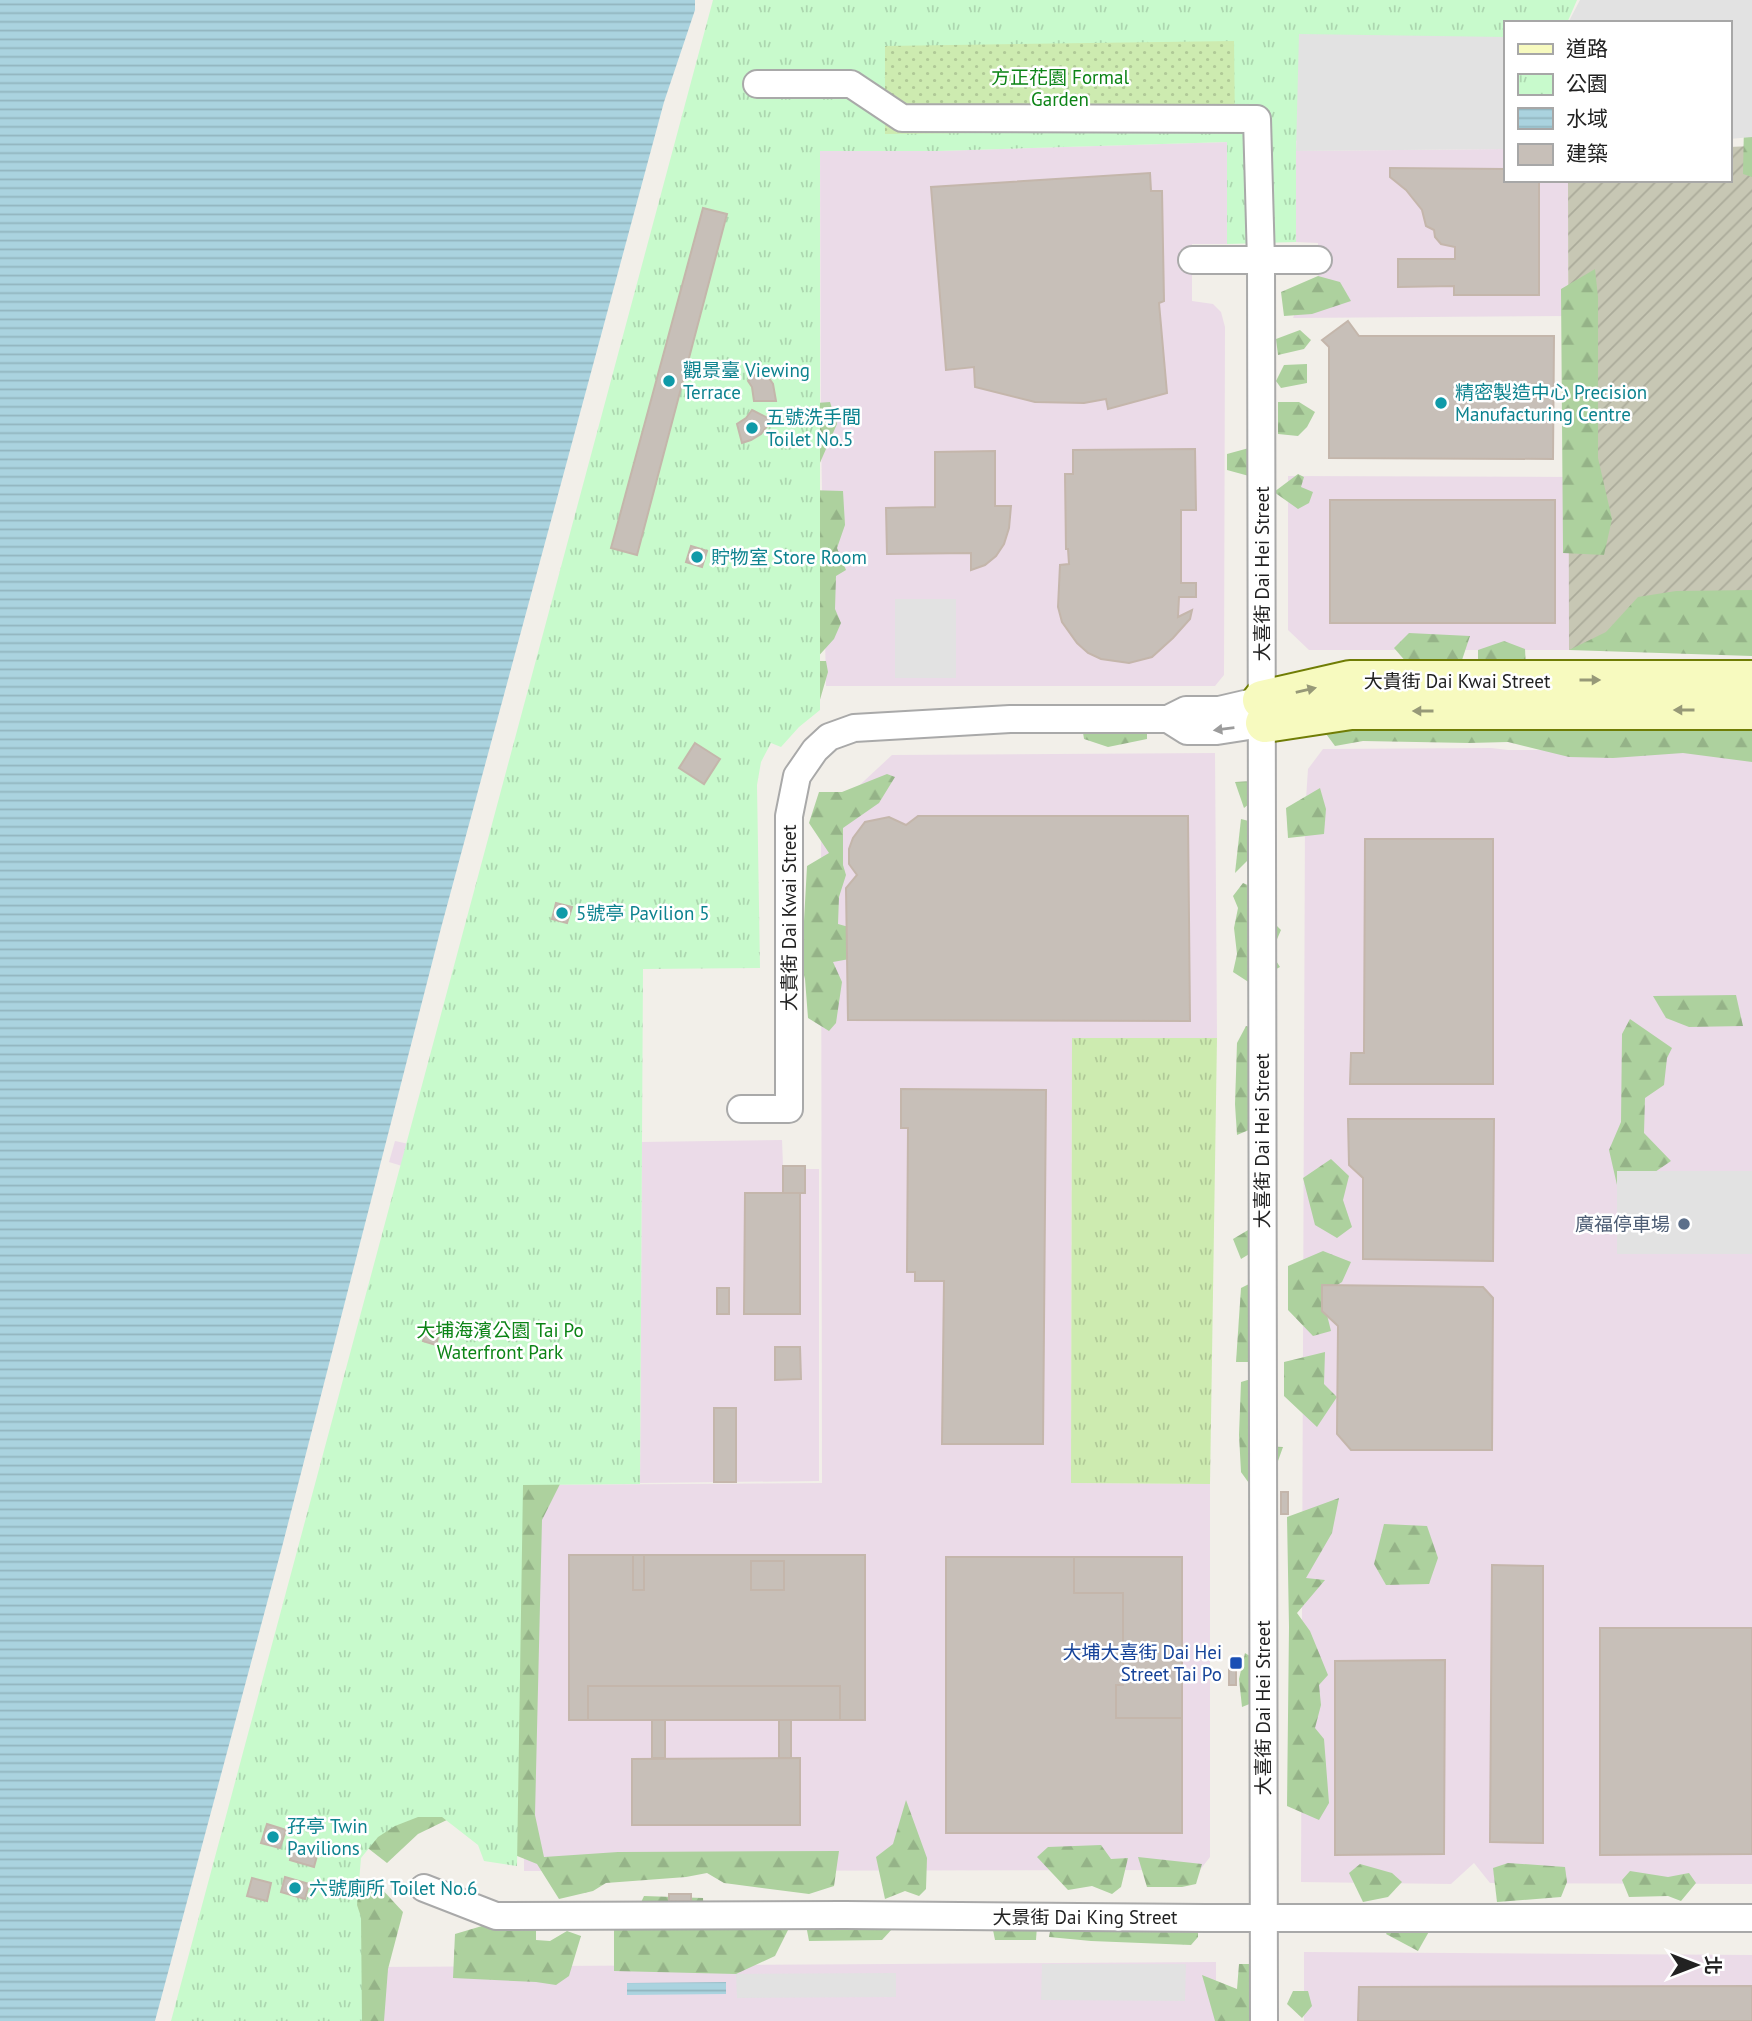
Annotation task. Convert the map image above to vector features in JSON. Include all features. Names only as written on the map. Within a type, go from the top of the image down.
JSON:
[{"type":"street","name":"大喜街 Dai Hei Street","points":[[757,84],[851,84],[902,118],[1256,119],[1261,261],[1264,2021]]},
{"type":"street","points":[[1192,260],[1318,260]]},
{"type":"street","name":"大貴街 Dai Kwai Street","points":[[741,1109],[789,1110],[789,816],[797,776],[815,750],[829,737],[854,728],[1010,719],[1168,719],[1187,731],[1217,731],[1350,680],[1752,680]]},
{"type":"street","name":"大貴街 Dai Kwai Street","points":[[1262,712],[1752,710]]},
{"type":"street","name":"大景街 Dai King Street","points":[[424,1888],[496,1916],[1752,1917]]},
{"type":"shaded area","points":[[1580,0],[1752,0],[1752,137],[1731,139],[1731,21],[1569,21]]},
{"type":"shaded area","points":[[1299,34],[1504,37],[1504,149],[1296,151]]},
{"type":"shaded area","points":[[1228,142],[1227,244],[1192,244],[1192,301],[1213,304],[1221,312],[1225,327],[1224,675],[1215,686],[826,686],[821,437],[820,150],[938,151]]},
{"type":"shaded area","points":[[1752,146],[1752,649],[1569,650],[1568,182],[1731,182],[1731,147]]},
{"type":"shaded area","points":[[1504,149],[1504,182],[1568,182],[1568,316],[1293,318],[1299,303],[1318,295],[1318,243],[1296,242],[1296,151]]},
{"type":"shaded area","points":[[1288,476],[1569,477],[1569,650],[1309,650],[1288,630]]},
{"type":"shaded area","points":[[895,599],[956,599],[956,678],[895,678]]},
{"type":"shaded area","points":[[1323,749],[1752,750],[1752,1171],[1617,1171],[1617,1253],[1752,1254],[1752,1884],[1490,1883],[1474,1863],[1451,1884],[1301,1882],[1305,814],[1308,769]]},
{"type":"shaded area","points":[[1215,753],[1217,1038],[1072,1039],[1071,1483],[1210,1484],[1210,1857],[1200,1870],[524,1871],[523,1485],[822,1483],[821,821],[892,755]]},
{"type":"shaded area","points":[[782,1140],[783,1166],[819,1169],[819,1481],[640,1483],[642,1142]]},
{"type":"shaded area","points":[[395,1141],[409,1144],[402,1166],[389,1162]]},
{"type":"shaded area","name":"廣福停車場","points":[[1617,1171],[1752,1171],[1752,1254],[1617,1254]]},
{"type":"shaded area","points":[[1304,1952],[1752,1955],[1752,2021],[1304,2021]]},
{"type":"shaded area","points":[[1216,1962],[1216,2021],[373,2021],[373,1967]]},
{"type":"shaded area","points":[[1042,1964],[1186,1964],[1185,2001],[1041,2000]]},
{"type":"shaded area","points":[[896,1973],[896,1997],[737,1998],[736,1974]]},
{"type":"green space","name":"大埔海濱公園 Tai Po Waterfront Park","points":[[713,0],[1577,0],[1568,21],[1504,21],[1504,37],[1296,141],[1296,242],[1227,244],[1227,142],[938,151],[820,151],[820,710],[799,727],[781,747],[771,743],[761,762],[757,785],[760,968],[643,969],[640,1484],[523,1485],[517,1866],[484,1861],[478,1845],[442,1817],[418,1817],[395,1826],[378,1837],[361,1858],[357,1905],[361,1917],[362,2021],[171,2021]]},
{"type":"green space","name":"方正花園 Formal Garden","points":[[1234,41],[1235,130],[885,134],[885,46]]},
{"type":"green space","points":[[1744,124],[1752,124],[1752,177],[1743,174]]},
{"type":"green space","points":[[1595,269],[1598,297],[1598,458],[1612,519],[1604,555],[1563,553],[1561,289]]},
{"type":"green space","points":[[1318,276],[1340,282],[1351,301],[1312,314],[1284,316],[1281,292]]},
{"type":"green space","points":[[1300,330],[1311,340],[1304,349],[1278,355],[1276,339]]},
{"type":"green space","points":[[1307,364],[1307,383],[1281,388],[1276,381],[1284,365]]},
{"type":"green space","points":[[830,402],[837,424],[808,490],[843,491],[845,525],[837,548],[846,570],[836,576],[835,609],[841,623],[834,639],[814,661],[826,661],[828,672],[817,710],[772,660],[729,660],[743,621],[725,611],[699,636],[732,581],[745,509],[740,470],[742,456],[730,438],[715,463],[711,495],[687,489],[703,452],[703,421],[712,406],[766,444],[746,556],[762,566],[774,505],[792,520],[801,512],[794,467],[802,404]]},
{"type":"green space","points":[[1278,402],[1299,402],[1315,412],[1307,427],[1298,436],[1278,434]]},
{"type":"green space","points":[[1249,448],[1249,476],[1227,470],[1227,454]]},
{"type":"green space","points":[[1298,474],[1304,477],[1301,487],[1313,492],[1309,503],[1298,509],[1274,492]]},
{"type":"green space","points":[[1752,590],[1752,656],[1569,650],[1606,632],[1638,597],[1676,591]]},
{"type":"green space","points":[[1409,633],[1470,636],[1458,672],[1414,671],[1394,648]]},
{"type":"green space","points":[[1504,641],[1525,649],[1526,668],[1478,667],[1478,650]]},
{"type":"green space","points":[[1752,697],[1752,762],[1683,753],[1613,758],[1569,757],[1508,742],[1363,741],[1335,746],[1315,719]]},
{"type":"green space","points":[[1147,716],[1147,739],[1108,747],[1084,739],[1081,719]]},
{"type":"green space","points":[[887,774],[895,777],[879,803],[843,828],[843,865],[846,875],[839,897],[838,924],[856,929],[855,958],[833,962],[842,982],[836,1023],[829,1031],[808,1018],[805,979],[799,958],[807,866],[829,853],[809,823],[819,792],[842,792]]},
{"type":"green space","points":[[1270,780],[1270,787],[1244,808],[1235,782]]},
{"type":"green space","points":[[1320,788],[1326,809],[1324,834],[1288,838],[1286,808]]},
{"type":"green space","points":[[1241,819],[1272,827],[1235,873]]},
{"type":"green space","points":[[1243,883],[1268,894],[1268,917],[1281,930],[1271,953],[1280,967],[1250,983],[1233,972],[1237,954],[1234,928],[1238,908],[1233,896]]},
{"type":"green space","points":[[1736,995],[1743,1026],[1689,1027],[1666,1018],[1653,996]]},
{"type":"green space","points":[[1630,1019],[1672,1048],[1667,1058],[1664,1085],[1645,1098],[1644,1133],[1671,1161],[1636,1185],[1617,1185],[1609,1150],[1621,1122],[1622,1034]]},
{"type":"green space","points":[[1246,1026],[1274,1033],[1256,1127],[1237,1135],[1237,1043]]},
{"type":"green space","points":[[1072,1038],[1217,1038],[1210,1484],[1071,1483]]},
{"type":"green space","points":[[1331,1159],[1349,1176],[1343,1200],[1352,1227],[1337,1238],[1315,1225],[1303,1178]]},
{"type":"green space","points":[[1270,1217],[1274,1239],[1241,1259],[1233,1239]]},
{"type":"green space","points":[[1323,1251],[1351,1262],[1342,1282],[1322,1295],[1331,1331],[1313,1336],[1288,1310],[1288,1266]]},
{"type":"green space","points":[[1267,1275],[1253,1362],[1236,1362],[1241,1288]]},
{"type":"green space","points":[[1325,1352],[1324,1384],[1337,1397],[1317,1427],[1284,1396],[1284,1362]]},
{"type":"green space","points":[[1251,1379],[1252,1446],[1283,1447],[1278,1461],[1251,1486],[1241,1472],[1239,1435],[1241,1382]]},
{"type":"green space","points":[[566,1472],[542,1520],[535,1815],[544,1857],[618,1852],[839,1851],[834,1886],[809,1894],[724,1883],[707,1873],[606,1883],[593,1891],[559,1899],[537,1864],[505,1851],[455,1816],[418,1834],[387,1863],[360,1842],[443,1500]]},
{"type":"green space","points":[[1339,1498],[1332,1533],[1306,1578],[1325,1580],[1297,1613],[1310,1631],[1328,1675],[1319,1685],[1321,1705],[1315,1728],[1324,1739],[1329,1803],[1319,1820],[1287,1806],[1287,1517]]},
{"type":"green space","points":[[1384,1524],[1427,1526],[1438,1558],[1429,1584],[1386,1585],[1374,1564]]},
{"type":"green space","points":[[1245,1653],[1272,1670],[1252,1703],[1242,1707],[1239,1679]]},
{"type":"green space","points":[[906,1800],[927,1858],[926,1889],[919,1896],[905,1891],[885,1899],[876,1857],[893,1844]]},
{"type":"green space","points":[[1101,1845],[1111,1859],[1128,1858],[1121,1887],[1112,1894],[1092,1886],[1068,1890],[1037,1857],[1048,1847]]},
{"type":"green space","points":[[1138,1857],[1202,1864],[1196,1884],[1182,1887],[1147,1887]]},
{"type":"green space","points":[[1508,1863],[1565,1867],[1567,1882],[1561,1897],[1497,1902],[1493,1868]]},
{"type":"green space","points":[[1360,1864],[1392,1873],[1402,1882],[1388,1897],[1363,1902],[1349,1873]]},
{"type":"green space","points":[[1630,1871],[1668,1877],[1689,1873],[1696,1883],[1681,1901],[1668,1896],[1629,1897],[1622,1880]]},
{"type":"green space","points":[[380,1887],[403,1912],[388,1969],[384,2021],[291,2021],[337,1891]]},
{"type":"green space","points":[[644,1896],[703,1898],[704,1923],[789,1928],[775,1956],[736,1974],[614,1971],[614,1928],[629,1928]]},
{"type":"green space","points":[[820,1902],[882,1910],[893,1928],[882,1940],[809,1941],[802,1904]]},
{"type":"green space","points":[[1055,1906],[1198,1906],[1198,1937],[1191,1945],[1049,1937]]},
{"type":"green space","points":[[1013,1910],[1038,1911],[1036,1940],[995,1940],[993,1930]]},
{"type":"green space","points":[[1392,1924],[1431,1928],[1418,1951],[1386,1934]]},
{"type":"green space","points":[[536,1925],[536,1940],[550,1941],[567,1931],[581,1936],[569,1976],[556,1985],[453,1978],[455,1934],[482,1926]]},
{"type":"green space","points":[[1239,1964],[1270,1964],[1262,2021],[1215,2021],[1202,1975],[1237,1989]]},
{"type":"green space","points":[[1293,1991],[1308,1991],[1312,2006],[1302,2018],[1287,2004]]},
{"type":"water","points":[[0,0],[695,0],[695,10],[664,102],[441,928],[282,1547],[155,2021],[0,2021]]},
{"type":"water","points":[[726,1982],[726,1994],[627,1995],[627,1983]]},
{"type":"building","points":[[1390,168],[1504,169],[1504,182],[1539,182],[1539,295],[1454,295],[1454,286],[1398,287],[1398,259],[1455,259],[1455,247],[1441,244],[1435,237],[1434,230],[1426,226],[1422,210],[1406,190],[1390,177]]},
{"type":"building","points":[[1150,173],[1151,191],[1162,191],[1164,301],[1159,303],[1167,393],[1108,409],[1106,399],[1084,403],[1035,402],[975,387],[974,367],[946,370],[931,187]]},
{"type":"building","name":"觀景臺 Viewing Terrace","points":[[703,208],[727,214],[637,555],[611,548]]},
{"type":"building","name":"精密製造中心 Precision Manufacturing Centre","points":[[1348,321],[1359,336],[1554,336],[1553,459],[1329,458],[1329,347],[1322,340]]},
{"type":"building","name":"五號洗手間 Toilet No.5","points":[[762,368],[773,384],[776,401],[754,401],[752,387],[748,381]]},
{"type":"building","name":"五號洗手間 Toilet No.5","points":[[752,410],[772,420],[761,434],[742,443],[737,424]]},
{"type":"building","points":[[1195,449],[1196,510],[1181,510],[1181,583],[1196,583],[1196,597],[1179,597],[1178,617],[1192,610],[1190,619],[1152,657],[1129,663],[1101,659],[1088,653],[1062,622],[1058,607],[1060,565],[1069,564],[1066,549],[1065,474],[1073,474],[1073,450]]},
{"type":"building","points":[[995,451],[995,506],[1011,506],[1009,528],[1004,544],[996,556],[985,565],[971,570],[971,553],[887,554],[886,508],[935,507],[935,452]]},
{"type":"building","points":[[1330,500],[1555,500],[1555,623],[1330,623]]},
{"type":"building","name":"貯物室 Store Room","points":[[691,546],[707,551],[702,567],[686,562]]},
{"type":"building","points":[[695,743],[720,759],[704,784],[679,768]]},
{"type":"building","points":[[918,816],[1188,816],[1190,1021],[848,1020],[846,888],[857,875],[849,864],[849,849],[853,838],[865,822],[889,817],[906,825]]},
{"type":"building","points":[[1365,839],[1493,839],[1493,1084],[1350,1084],[1351,1053],[1364,1053]]},
{"type":"building","name":"5號亭 Pavilion 5","points":[[556,903],[572,907],[567,923],[552,919]]},
{"type":"building","points":[[901,1089],[1046,1090],[1043,1444],[942,1444],[944,1281],[915,1281],[915,1272],[907,1272],[908,1128],[901,1128]]},
{"type":"building","points":[[1348,1119],[1494,1119],[1493,1261],[1363,1259],[1363,1178],[1349,1165]]},
{"type":"building","points":[[783,1166],[805,1166],[805,1193],[783,1193]]},
{"type":"building","points":[[745,1193],[800,1193],[800,1314],[744,1314]]},
{"type":"building","points":[[1322,1285],[1483,1287],[1493,1298],[1492,1450],[1351,1450],[1337,1434],[1338,1326],[1322,1311]]},
{"type":"building","points":[[717,1288],[729,1288],[729,1314],[717,1314]]},
{"type":"building","points":[[427,1327],[440,1331],[436,1345],[423,1341]]},
{"type":"building","points":[[775,1347],[800,1347],[801,1379],[775,1380]]},
{"type":"building","points":[[714,1408],[736,1408],[736,1482],[714,1482]]},
{"type":"building","points":[[1281,1492],[1288,1492],[1288,1514],[1281,1514]]},
{"type":"building","points":[[569,1555],[865,1555],[865,1720],[569,1720]]},
{"type":"building","points":[[633,1555],[644,1555],[644,1590],[633,1590]]},
{"type":"building","points":[[946,1557],[1182,1557],[1182,1833],[946,1833]]},
{"type":"building","points":[[1074,1557],[1182,1557],[1182,1718],[1116,1718],[1116,1685],[1123,1685],[1123,1593],[1074,1593]]},
{"type":"building","points":[[751,1561],[784,1561],[784,1590],[751,1590]]},
{"type":"building","points":[[1492,1565],[1543,1566],[1543,1843],[1490,1842]]},
{"type":"building","points":[[1600,1628],[1752,1628],[1752,1854],[1600,1855]]},
{"type":"building","points":[[1445,1660],[1444,1854],[1335,1855],[1335,1661]]},
{"type":"building","points":[[1229,1663],[1236,1663],[1236,1685],[1229,1685]]},
{"type":"building","points":[[588,1686],[840,1686],[840,1720],[588,1720]]},
{"type":"building","points":[[652,1720],[665,1720],[665,1758],[652,1758]]},
{"type":"building","points":[[779,1720],[791,1720],[791,1758],[779,1758]]},
{"type":"building","points":[[800,1758],[800,1825],[632,1825],[632,1759]]},
{"type":"building","name":"孖亭 Twin Pavilions","points":[[267,1824],[286,1830],[280,1848],[261,1843]]},
{"type":"building","name":"六號廁所 Toilet No.6","points":[[294,1846],[318,1852],[314,1867],[290,1860]]},
{"type":"building","name":"六號廁所 Toilet No.6","points":[[285,1877],[309,1884],[305,1899],[281,1892]]},
{"type":"building","name":"孖亭 Twin Pavilions","points":[[252,1878],[271,1883],[267,1901],[247,1896]]},
{"type":"building","points":[[669,1894],[691,1894],[691,1901],[669,1901]]},
{"type":"building","points":[[1752,1986],[1752,2021],[1358,2021],[1359,1987]]},
{"type":"place","name":"觀景臺 Viewing Terrace","points":[[669,381]]},
{"type":"place","name":"精密製造中心 Precision Manufacturing Centre","points":[[1441,403]]},
{"type":"place","name":"五號洗手間 Toilet No.5","points":[[752,428]]},
{"type":"place","name":"貯物室 Store Room","points":[[697,557]]},
{"type":"place","name":"5號亭 Pavilion 5","points":[[562,913]]},
{"type":"place","name":"廣福停車場","points":[[1684,1224]]},
{"type":"place","name":"大埔大喜街 Dai Hei Street Tai Po","points":[[1236,1663]]},
{"type":"place","name":"孖亭 Twin Pavilions","points":[[273,1837]]},
{"type":"place","name":"六號廁所 Toilet No.6","points":[[295,1888]]}]
